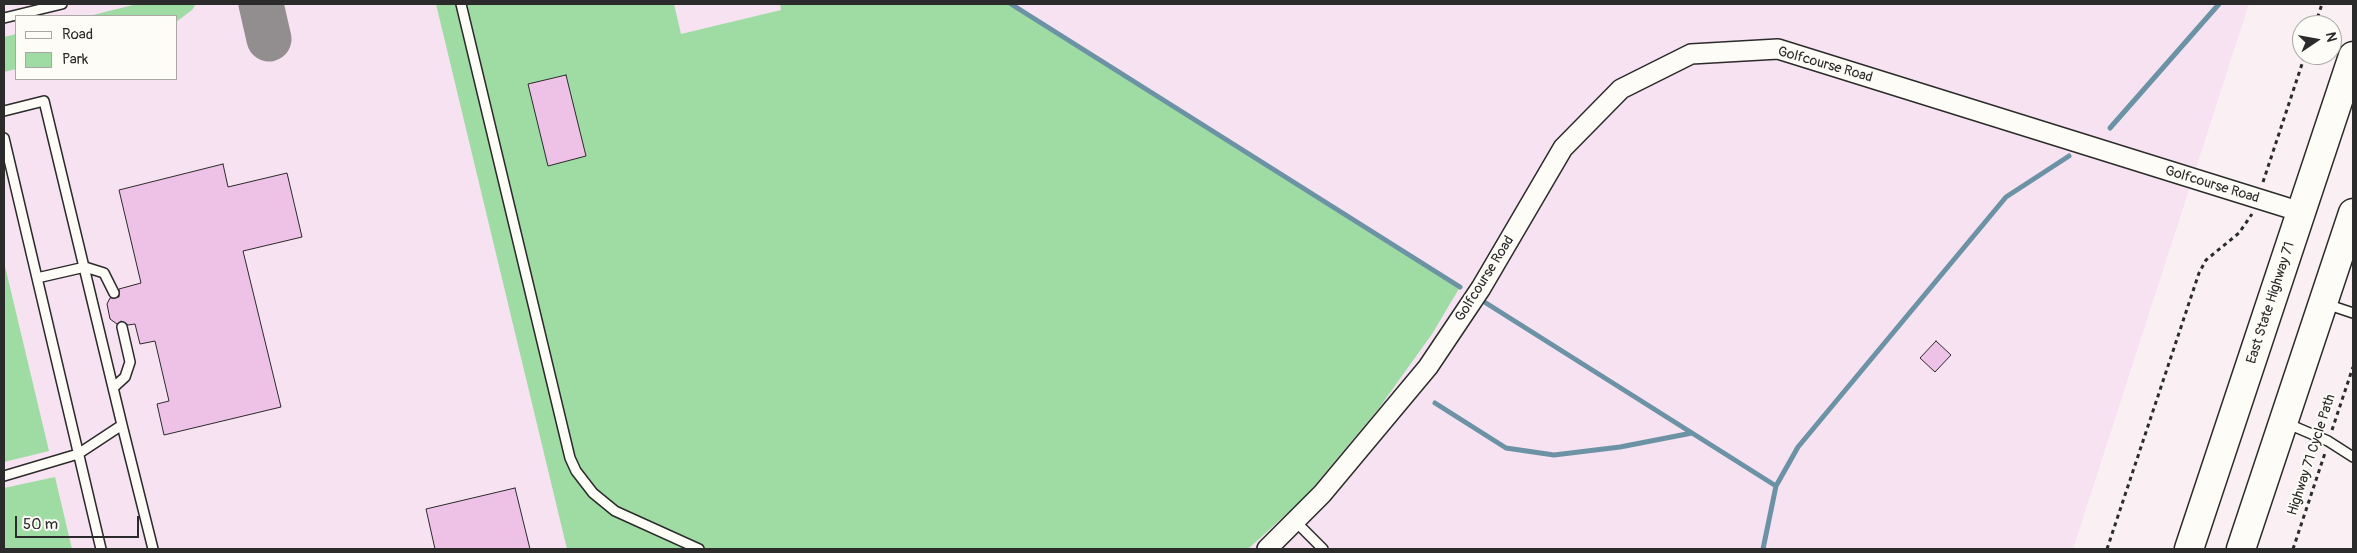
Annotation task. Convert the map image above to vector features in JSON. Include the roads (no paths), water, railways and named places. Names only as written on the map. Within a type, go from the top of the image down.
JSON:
[{"type":"highway","name":"East State Highway 71","points":[[2189,549],[2353,56]]},
{"type":"highway","points":[[2205,549],[2353,103]]},
{"type":"highway","points":[[2241,549],[2353,213]]},
{"type":"street","name":"Golfcourse Road","points":[[1267,549],[1322,494],[1428,367],[1481,288],[1564,148],[1622,89],[1691,54],[1778,49],[2301,212]]},
{"type":"lane","points":[[16,15],[62,4]]},
{"type":"lane","points":[[461,4],[570,458],[576,472],[592,493],[615,511],[699,549]]},
{"type":"lane","points":[[4,111],[44,100],[153,549]]},
{"type":"lane","points":[[4,138],[101,549]]},
{"type":"lane","points":[[36,278],[85,267],[104,273],[114,293]]},
{"type":"lane","points":[[2324,303],[2353,313]]},
{"type":"lane","points":[[113,388],[125,377],[130,362],[122,327]]},
{"type":"lane","points":[[2283,422],[2328,441],[2353,457]]},
{"type":"lane","points":[[4,476],[78,454],[122,425]]},
{"type":"lane","points":[[1295,521],[1323,549]]},
{"type":"waterway","points":[[1011,4],[1460,287]]},
{"type":"waterway","points":[[2110,128],[2219,4]]},
{"type":"waterway","points":[[1763,549],[1776,486],[1798,447],[2006,197],[2069,156]]},
{"type":"waterway","points":[[1486,303],[1776,486]]},
{"type":"waterway","points":[[1435,403],[1506,448],[1554,455],[1620,447],[1692,433]]}]
